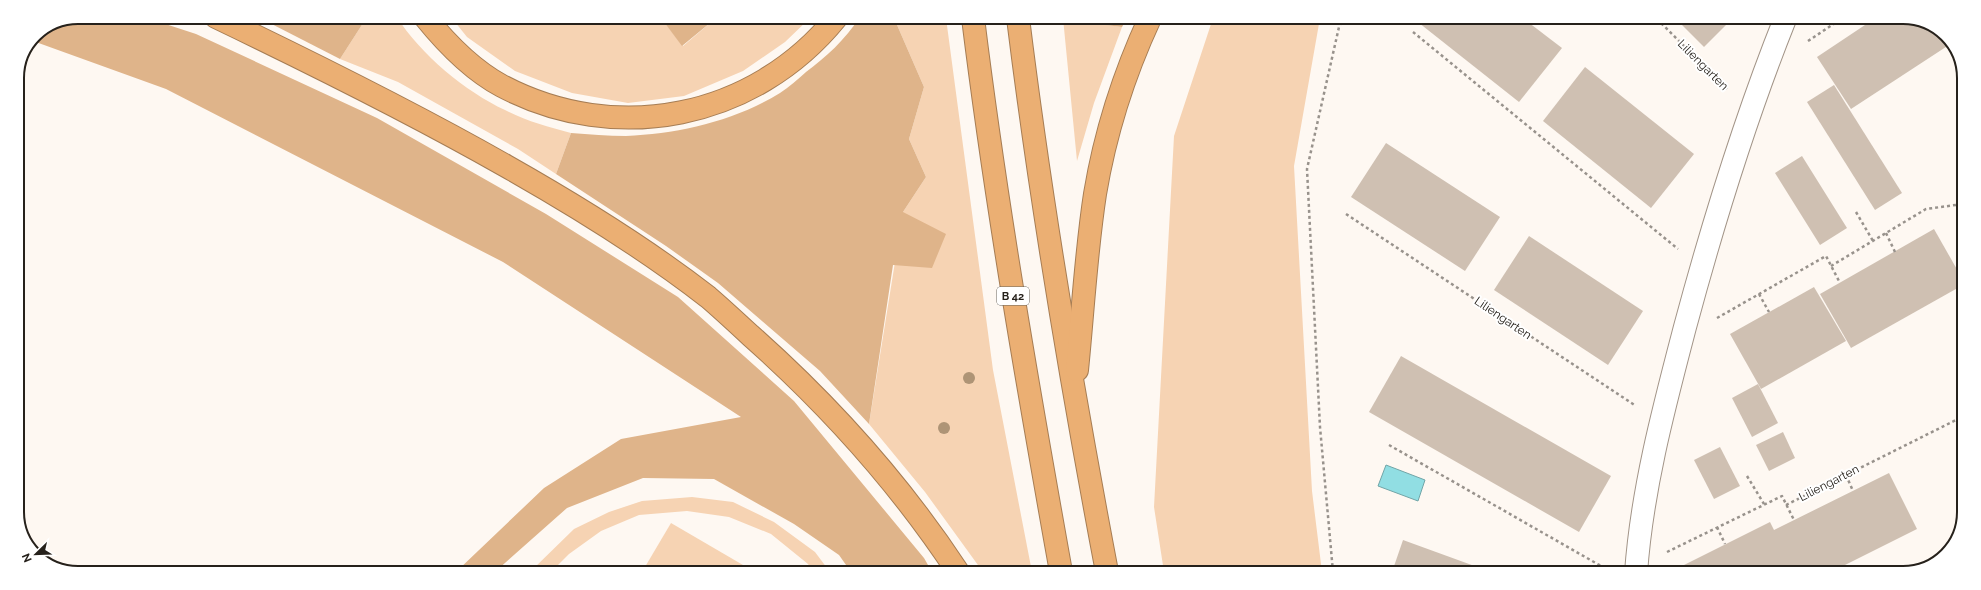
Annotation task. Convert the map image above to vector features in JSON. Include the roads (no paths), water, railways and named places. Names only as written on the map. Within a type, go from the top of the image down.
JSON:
[{"type":"highway","points":[[231,24],[433,124],[556,194],[638,247],[708,298],[768,351],[829,409],[887,475],[938,542],[954,566]]},
{"type":"highway","points":[[430,24],[442,39],[470,63],[500,85],[535,101],[571,112],[608,118],[648,117],[690,111],[729,98],[752,87],[783,68],[810,45],[830,24]]},
{"type":"highway","name":"B 42","points":[[974,24],[988,132],[1026,373],[1060,566]]},
{"type":"highway","points":[[1019,24],[1034,142],[1074,401],[1106,566]]},
{"type":"highway","points":[[1074,401],[1090,237],[1101,165],[1123,83],[1148,24]]},
{"type":"street","points":[[1637,566],[1645,501],[1661,423],[1682,338],[1701,268],[1750,111],[1783,24]]},
{"type":"water","points":[[1386,465],[1425,480],[1418,501],[1378,486]]}]
